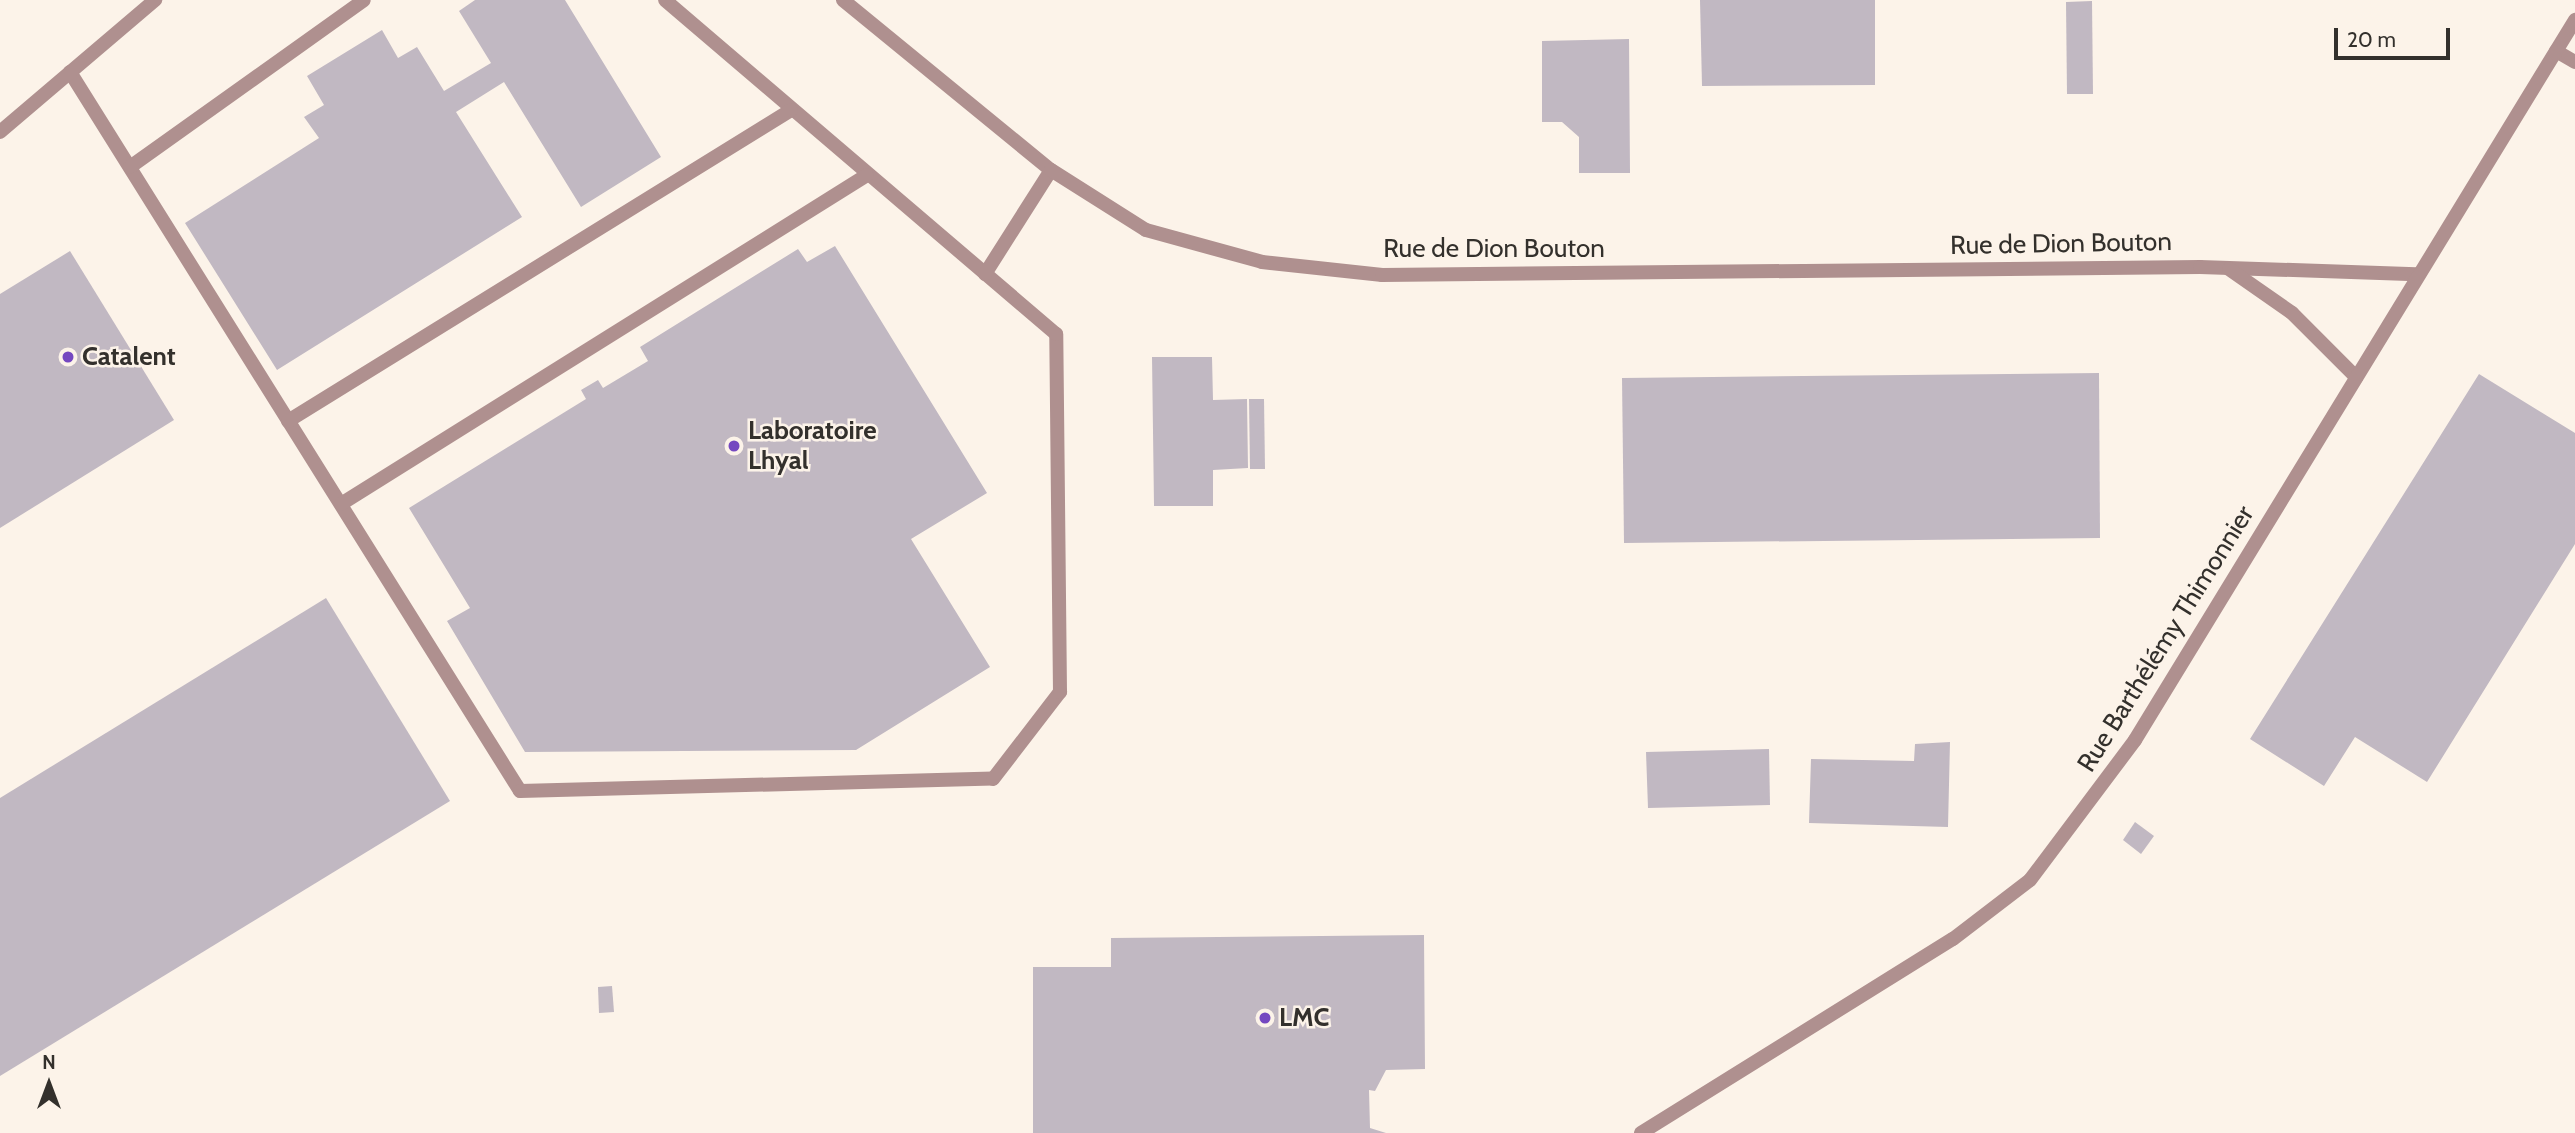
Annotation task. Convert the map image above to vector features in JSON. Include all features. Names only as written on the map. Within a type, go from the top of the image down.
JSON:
[{"type":"street","points":[[0,132],[155,0]]},
{"type":"street","points":[[130,167],[364,0]]},
{"type":"street","points":[[70,72],[520,790],[993,779],[1060,692],[1056,334],[665,0]]},
{"type":"street","name":"Rue de Dion Bouton","points":[[843,0],[1051,170],[1146,230],[1262,262],[1382,275],[2229,268],[2416,274]]},
{"type":"street","name":"Rue Barthélémy Thimonnier","points":[[1641,1133],[1953,939],[2030,880],[2135,740],[2416,274],[2575,20]]},
{"type":"street","points":[[2556,51],[2575,62]]},
{"type":"street","points":[[288,421],[791,110]]},
{"type":"street","points":[[985,274],[1051,170]]},
{"type":"street","points":[[341,504],[867,175]]},
{"type":"street","points":[[2229,268],[2292,313],[2356,377]]},
{"type":"building","points":[[475,0],[565,0],[661,157],[581,207],[504,82],[456,112],[522,217],[277,370],[185,223],[319,138],[304,117],[324,105],[307,76],[382,30],[398,58],[417,47],[444,91],[491,63],[459,11]]},
{"type":"building","points":[[1700,0],[1875,0],[1875,85],[1702,86]]},
{"type":"building","points":[[2092,1],[2093,94],[2067,94],[2066,2]]},
{"type":"building","points":[[1629,39],[1630,173],[1579,173],[1579,137],[1562,122],[1542,122],[1542,41]]},
{"type":"building","name":"Laboratoire Lhyal","points":[[835,246],[987,493],[911,539],[990,667],[856,750],[525,752],[447,621],[470,608],[409,508],[586,399],[581,390],[598,380],[603,388],[648,361],[640,347],[798,249],[807,262]]},
{"type":"building","name":"Catalent","points":[[70,251],[174,420],[0,528],[0,294]]},
{"type":"building","points":[[1152,357],[1212,357],[1213,400],[1247,399],[1248,468],[1213,470],[1213,506],[1154,506]]},
{"type":"building","points":[[2099,373],[2100,538],[1624,543],[1622,378]]},
{"type":"building","points":[[2479,374],[2575,433],[2575,544],[2427,782],[2355,737],[2324,786],[2250,739]]},
{"type":"building","points":[[1249,399],[1264,399],[1265,469],[1250,469]]},
{"type":"building","points":[[326,598],[450,801],[0,1076],[0,798]]},
{"type":"building","points":[[1950,742],[1948,827],[1809,823],[1811,759],[1914,761],[1915,744]]},
{"type":"building","points":[[1769,749],[1770,805],[1648,808],[1646,752]]},
{"type":"building","points":[[2135,822],[2154,836],[2141,854],[2123,840]]},
{"type":"building","name":"LMC","points":[[1424,935],[1425,1069],[1386,1070],[1375,1091],[1369,1090],[1370,1128],[1386,1133],[1033,1133],[1033,967],[1111,967],[1111,938]]},
{"type":"building","points":[[612,986],[614,1012],[599,1013],[598,987]]},
{"type":"place","name":"Catalent","points":[[68,357]]},
{"type":"place","name":"Laboratoire Lhyal","points":[[734,446]]},
{"type":"place","name":"LMC","points":[[1265,1018]]}]
